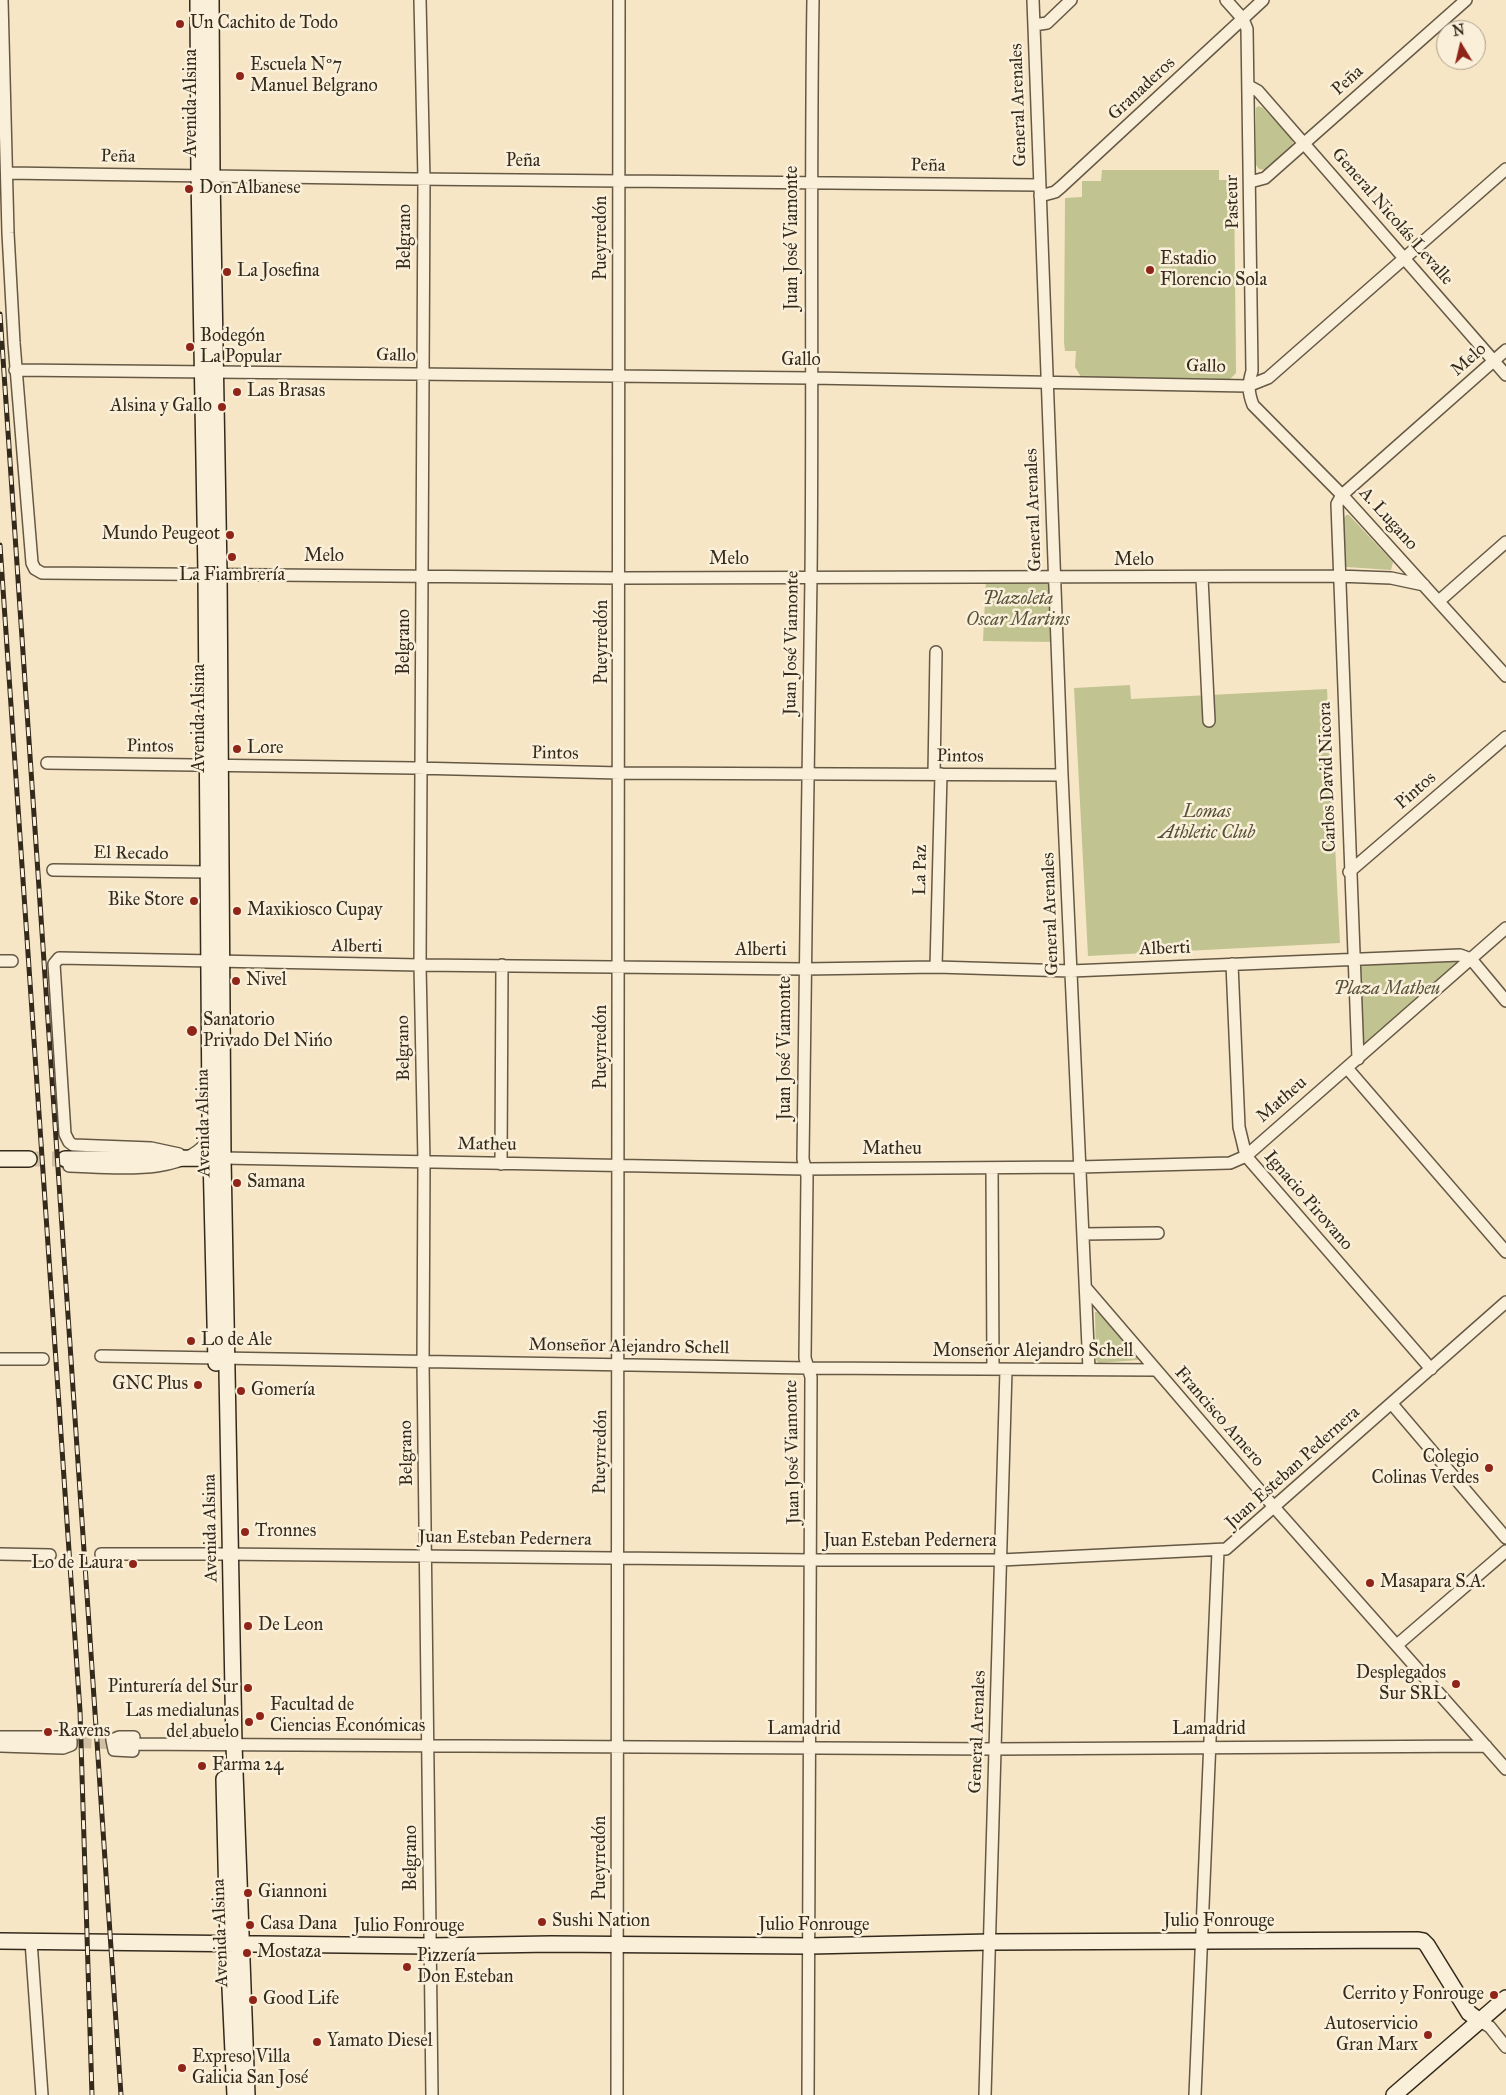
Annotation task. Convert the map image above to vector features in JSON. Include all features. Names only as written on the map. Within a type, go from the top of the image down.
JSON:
[{"type":"main road","name":"Avenida Alsina","points":[[198,0],[205,176],[212,574],[217,1158],[225,1554],[226,1745],[234,1945],[235,2095]]},
{"type":"main road","name":"Avenida Alsina","points":[[205,176],[211,0]]},
{"type":"main road","name":"Avenida Alsina","points":[[213,765],[208,872],[215,962],[211,1136],[217,1158],[212,1176],[221,1357]]},
{"type":"main road","name":"Matheu","points":[[67,1163],[190,1157],[217,1158]]},
{"type":"main road","points":[[0,1159],[29,1159]]},
{"type":"main road","name":"Julio Fonrouge","points":[[0,1941],[234,1945],[430,1946],[618,1944],[810,1946],[990,1942],[1423,1941],[1469,2013],[1480,2021]]},
{"type":"main road","name":"Avenida Alsina","points":[[234,1945],[246,2095]]},
{"type":"main road","points":[[1394,2095],[1506,1998]]},
{"type":"street","points":[[2,0],[15,370]]},
{"type":"street","name":"Belgrano","points":[[420,0],[424,179],[420,965],[424,1162],[423,1362],[432,2095]]},
{"type":"street","name":"Pueyrredón","points":[[617,2095],[620,967],[619,0]]},
{"type":"street","name":"Juan José Viamonte","points":[[808,2095],[811,1377],[805,1358],[807,1176],[805,1169],[804,969],[811,577],[810,182],[813,0]]},
{"type":"street","name":"General Arenales","points":[[1033,0],[1054,578],[1079,1167]]},
{"type":"street","points":[[1034,25],[1047,23],[1071,0]]},
{"type":"street","points":[[1226,0],[1243,19]]},
{"type":"street","name":"Granaderos","points":[[1040,190],[1055,192],[1061,187],[1263,0]]},
{"type":"street","name":"Peña","points":[[1250,182],[1265,178],[1466,0]]},
{"type":"street","name":"Pasteur","points":[[1243,19],[1247,29],[1249,86],[1252,371],[1248,386]]},
{"type":"street","name":"General Nicolás Levalle","points":[[1249,86],[1258,91],[1506,375]]},
{"type":"street","name":"Gallo","points":[[15,370],[1047,381],[1248,386],[1268,378],[1506,169]]},
{"type":"street","name":"Peña","points":[[7,173],[810,182],[1040,190]]},
{"type":"street","name":"Melo","points":[[1342,494],[1506,350]]},
{"type":"street","name":"Melo","points":[[15,370],[32,562],[34,569],[42,573],[620,578],[1202,578],[1338,576],[1391,578],[1424,585]]},
{"type":"street","name":"A. Lugano","points":[[1248,386],[1253,405],[1342,494],[1506,676]]},
{"type":"street","name":"Carlos David Nicora","points":[[1342,494],[1338,499],[1336,510],[1358,1059]]},
{"type":"street","points":[[1439,601],[1506,542]]},
{"type":"street","points":[[1202,578],[1209,722]]},
{"type":"street","name":"La Paz","points":[[936,652],[938,774],[936,968]]},
{"type":"street","name":"Pintos","points":[[1350,872],[1506,737]]},
{"type":"street","name":"Pintos","points":[[47,763],[422,768],[620,773],[1062,775]]},
{"type":"street","name":"El Recado","points":[[54,870],[208,872]]},
{"type":"street","name":"Matheu","points":[[217,1158],[805,1169],[1224,1164],[1246,1156],[1506,928]]},
{"type":"street","name":"Alberti","points":[[74,1145],[69,1142],[66,1134],[54,964],[58,958],[420,965],[804,969],[936,968],[1071,971],[1354,958],[1460,955],[1471,959]]},
{"type":"street","points":[[1471,959],[1506,1000]]},
{"type":"street","name":"Ignacio Pirovano","points":[[1232,964],[1239,1127],[1246,1156],[1431,1368]]},
{"type":"street","points":[[501,1164],[502,965]]},
{"type":"street","points":[[1347,1068],[1506,1252]]},
{"type":"street","points":[[190,1157],[203,1148],[211,1136]]},
{"type":"street","name":"Matheu","points":[[74,1145],[151,1148],[190,1157],[204,1164],[210,1170],[212,1176]]},
{"type":"street","points":[[1079,1167],[1089,1369]]},
{"type":"street","points":[[992,1168],[993,1369]]},
{"type":"street","points":[[1083,1234],[1158,1233]]},
{"type":"street","name":"Francisco Amero","points":[[1086,1288],[1274,1507],[1506,1769]]},
{"type":"street","name":"Juan Esteban Pedernera","points":[[100,1554],[1001,1560],[1218,1551],[1232,1546],[1506,1302]]},
{"type":"street","name":"Monseñor Alejandro Schell","points":[[101,1356],[808,1368],[1156,1370]]},
{"type":"street","points":[[0,1359],[43,1359]]},
{"type":"street","name":"General Arenales","points":[[985,2095],[1006,1370]]},
{"type":"street","points":[[1392,1404],[1506,1538]]},
{"type":"street","points":[[1195,2095],[1218,1551]]},
{"type":"street","points":[[1397,1645],[1506,1551]]},
{"type":"street","points":[[0,1554],[50,1555]]},
{"type":"street","points":[[0,1737],[67,1737],[71,1740],[71,1745],[63,1748],[0,1746]]},
{"type":"street","name":"Lamadrid","points":[[119,1737],[226,1745],[114,1750],[112,1740],[119,1737]]},
{"type":"street","points":[[0,1742],[64,1742]]},
{"type":"street","name":"Lamadrid","points":[[122,1744],[995,1749],[1486,1746]]},
{"type":"street","points":[[31,1941],[42,2095]]},
{"type":"street","points":[[1480,2021],[1490,2027],[1506,2047]]},
{"type":"green space","points":[[1258,106],[1263,108],[1291,138],[1293,143],[1292,148],[1265,170],[1259,169],[1256,165],[1256,108]]},
{"type":"green space","name":"Estadio Florencio Sola","points":[[1102,170],[1219,170],[1219,180],[1234,180],[1236,373],[1230,379],[1081,377],[1075,367],[1076,351],[1065,351],[1065,198],[1082,197],[1082,181],[1101,181]]},
{"type":"green space","points":[[1346,515],[1349,515],[1393,562],[1391,570],[1346,567],[1343,564],[1343,520]]},
{"type":"green space","name":"Plazoleta Oscar Martins","points":[[986,580],[1051,581],[1053,642],[983,641]]},
{"type":"green space","name":"Lomas Athletic Club","points":[[1130,685],[1131,699],[1327,689],[1340,943],[1088,956],[1074,688]]},
{"type":"green space","name":"Plaza Matheu","points":[[1465,956],[1358,1059],[1354,958]]},
{"type":"green space","points":[[1095,1312],[1101,1312],[1137,1355],[1138,1360],[1099,1363],[1096,1360]]},
{"type":"tunnel","points":[[29,1159],[65,1159]]},
{"type":"tunnel","points":[[64,1742],[120,1744]]},
{"type":"railway","points":[[0,314],[121,2095]]},
{"type":"railway","points":[[0,545],[80,1711],[92,2095]]},
{"type":"place","name":"Un Cachito de Todo","points":[[180,24]]},
{"type":"place","name":"Escuela Nº7 Manuel Belgrano","points":[[240,76]]},
{"type":"place","name":"Don Albanese","points":[[189,189]]},
{"type":"place","name":"Estadio Florencio Sola","points":[[1150,270]]},
{"type":"place","name":"La Josefina","points":[[227,272]]},
{"type":"place","name":"Bodegón La Popular","points":[[190,347]]},
{"type":"place","name":"Las Brasas","points":[[237,392]]},
{"type":"place","name":"Alsina y Gallo","points":[[222,407]]},
{"type":"place","name":"Mundo Peugeot","points":[[230,535]]},
{"type":"place","name":"La Fiambrería","points":[[232,557]]},
{"type":"place","name":"Lore","points":[[237,749]]},
{"type":"place","name":"Bike Store","points":[[194,901]]},
{"type":"place","name":"Maxikiosco Cupay","points":[[237,911]]},
{"type":"place","name":"Nivel","points":[[236,981]]},
{"type":"place","name":"Sanatorio Privado Del Nińo","points":[[192,1031]]},
{"type":"place","name":"Samana","points":[[237,1183]]},
{"type":"place","name":"Lo de Ale","points":[[191,1341]]},
{"type":"place","name":"GNC Plus","points":[[198,1385]]},
{"type":"place","name":"Gomería","points":[[241,1391]]},
{"type":"place","name":"Colegio Colinas Verdes","points":[[1489,1468]]},
{"type":"place","name":"Tronnes","points":[[245,1532]]},
{"type":"place","name":"Lo de Laura","points":[[133,1564]]},
{"type":"place","name":"Masapara S.A.","points":[[1370,1583]]},
{"type":"place","name":"De Leon","points":[[248,1626]]},
{"type":"place","name":"Desplegados Sur SRL","points":[[1456,1684]]},
{"type":"place","name":"Pinturería del Sur","points":[[248,1688]]},
{"type":"place","name":"Facultad de Ciencias Económicas","points":[[260,1716]]},
{"type":"place","name":"Las medialunas del abuelo","points":[[249,1722]]},
{"type":"place","name":"Ravens","points":[[48,1732]]},
{"type":"place","name":"Farma 24","points":[[202,1766]]},
{"type":"place","name":"Giannoni","points":[[248,1893]]},
{"type":"place","name":"Sushi Nation","points":[[542,1922]]},
{"type":"place","name":"Casa Dana","points":[[250,1925]]},
{"type":"place","name":"Mostaza","points":[[247,1953]]},
{"type":"place","name":"Pizzería Don Esteban","points":[[407,1967]]},
{"type":"place","name":"Cerrito y Fonrouge","points":[[1494,1995]]},
{"type":"place","name":"Good Life","points":[[253,2000]]},
{"type":"place","name":"Autoservicio Gran Marx","points":[[1428,2035]]},
{"type":"place","name":"Yamato Diesel","points":[[317,2042]]},
{"type":"place","name":"Expreso Villa Galicia San José","points":[[182,2068]]}]
